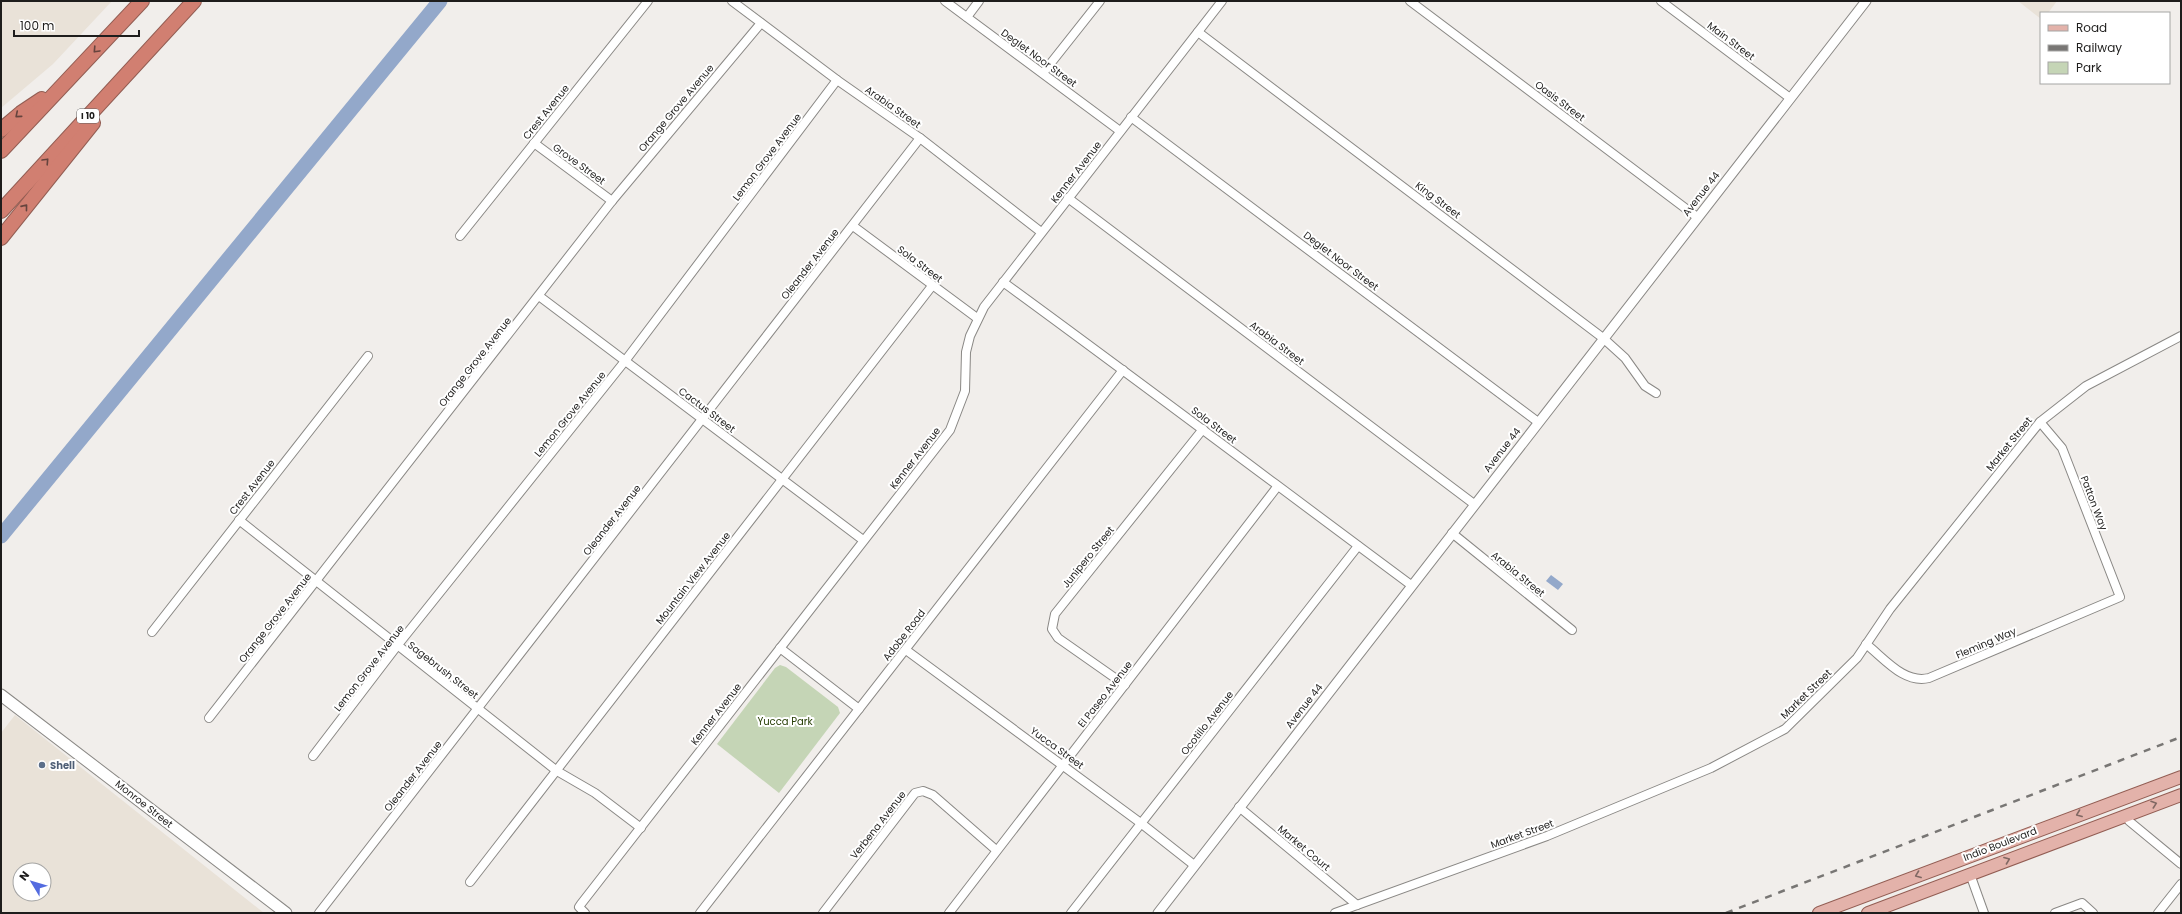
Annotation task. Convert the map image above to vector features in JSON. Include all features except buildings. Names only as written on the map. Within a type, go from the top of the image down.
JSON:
[{"type":"highway","points":[[1,151],[142,1]]},
{"type":"highway","name":"I 10","points":[[1,211],[194,1]]},
{"type":"highway","points":[[1,238],[176,20]]},
{"type":"highway","points":[[1,130],[21,113],[60,87]]},
{"type":"main road","name":"Monroe Street","points":[[1,695],[286,913]]},
{"type":"main road","name":"Indio Boulevard","points":[[1819,913],[2094,808],[2181,777]]},
{"type":"main road","points":[[2094,808],[2112,809],[2127,814],[2132,805],[2140,799],[2181,784]]},
{"type":"main road","name":"Indio Boulevard","points":[[1868,913],[2127,814],[2181,795]]},
{"type":"main road","points":[[1970,874],[1976,864],[1985,857],[2026,841],[2047,826]]},
{"type":"main road","points":[[1945,865],[1967,868],[1970,874]]},
{"type":"main road","points":[[1838,913],[1858,905],[1877,891]]},
{"type":"street","name":"Crest Avenue","points":[[460,236],[648,1]]},
{"type":"street","name":"Arabia Street","points":[[732,1],[837,80],[920,138],[1042,232]]},
{"type":"street","name":"Deglet Noor Street","points":[[945,1],[1120,131]]},
{"type":"street","points":[[967,17],[979,1]]},
{"type":"street","points":[[1043,73],[1100,1]]},
{"type":"street","name":"Kenner Avenue","points":[[582,910],[641,828],[863,540],[950,430],[965,391],[966,352],[977,318],[1003,282],[1222,1]]},
{"type":"street","name":"Oasis Street","points":[[1410,1],[1697,217]]},
{"type":"street","name":"Main Street","points":[[1661,1],[1790,98]]},
{"type":"street","name":"Avenue 44","points":[[1158,913],[1411,585],[1866,1]]},
{"type":"street","name":"Orange Grove Avenue","points":[[209,718],[612,201],[761,23]]},
{"type":"street","name":"King Street","points":[[1198,32],[1604,338],[1625,358],[1645,386],[1656,393]]},
{"type":"street","name":"Lemon Grove Avenue","points":[[313,756],[397,646],[625,361],[837,80]]},
{"type":"street","name":"Deglet Noor Street","points":[[1131,117],[1538,422]]},
{"type":"street","name":"Oleander Avenue","points":[[319,913],[920,138]]},
{"type":"street","name":"Grove Street","points":[[534,143],[612,201]]},
{"type":"street","name":"Arabia Street","points":[[1068,198],[1474,504]]},
{"type":"street","name":"Sola Street","points":[[853,226],[977,318]]},
{"type":"street","name":"Sola Street","points":[[1003,282],[1203,429],[1277,487],[1411,585]]},
{"type":"street","name":"Mountain View Avenue","points":[[470,882],[932,286]]},
{"type":"street","name":"Cactus Street","points":[[539,296],[863,540]]},
{"type":"street","name":"Market Street","points":[[1335,913],[1547,836],[1711,768],[1785,729],[1857,658],[1890,609],[2040,422],[2086,386],[2181,336]]},
{"type":"street","name":"Crest Avenue","points":[[152,632],[368,356]]},
{"type":"street","name":"Adobe Road","points":[[700,913],[1123,370]]},
{"type":"street","name":"Patton Way","points":[[2040,422],[2062,448],[2120,597]]},
{"type":"street","name":"Junipero Street","points":[[1125,685],[1058,638],[1052,629],[1055,614],[1203,429]]},
{"type":"street","name":"El Paseo Avenue","points":[[949,913],[1277,487]]},
{"type":"street","name":"Sagebrush Street","points":[[239,520],[477,710],[557,771],[595,793],[641,828]]},
{"type":"street","name":"Arabia Street","points":[[1452,533],[1572,630]]},
{"type":"street","name":"Ocotillo Avenue","points":[[1071,913],[1358,546]]},
{"type":"street","name":"Fleming Way","points":[[1866,644],[1905,676],[1920,680],[1929,678],[2120,597]]},
{"type":"street","points":[[780,648],[859,709]]},
{"type":"street","name":"Yucca Street","points":[[906,650],[1063,765],[1194,865]]},
{"type":"street","name":"Verbena Avenue","points":[[823,913],[915,794],[924,791],[933,795],[996,850]]},
{"type":"street","name":"Market Court","points":[[1239,807],[1357,905]]},
{"type":"street","points":[[2127,814],[2129,821],[2181,864]]},
{"type":"street","points":[[1970,874],[1984,913]]},
{"type":"street","points":[[2158,913],[2181,884]]},
{"type":"street","points":[[2055,913],[2082,903],[2093,913]]},
{"type":"shaded area","points":[[1,1],[112,1],[53,64],[1,108]]},
{"type":"shaded area","points":[[2018,1],[2057,1],[2049,12],[2040,12],[2040,18]]},
{"type":"shaded area","points":[[15,715],[264,913],[1,913],[1,733]]},
{"type":"green space","name":"Yucca Park","points":[[780,665],[786,667],[838,707],[840,713],[779,793],[717,744],[775,668]]},
{"type":"water","points":[[1551,575],[1563,584],[1558,590],[1546,581]]},
{"type":"waterway","points":[[1,536],[440,1]]},
{"type":"railway","points":[[1726,913],[2181,737]]},
{"type":"place","name":"Shell","points":[[42,765]]}]
